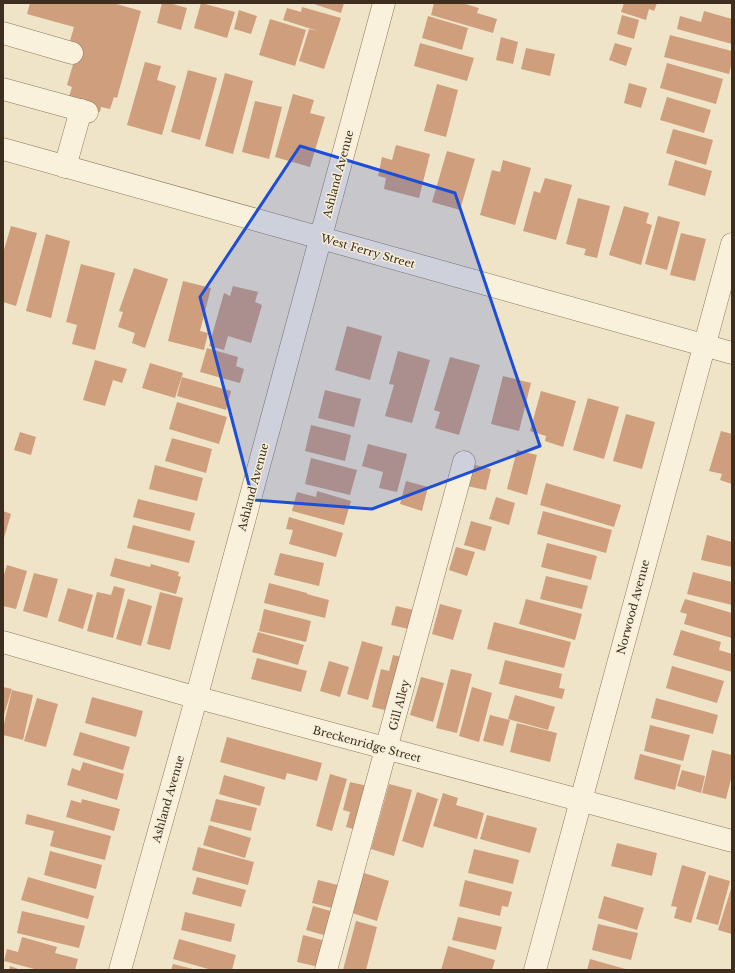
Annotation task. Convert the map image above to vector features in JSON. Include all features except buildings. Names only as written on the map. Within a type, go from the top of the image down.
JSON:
[{"type":"street","name":"Ashland Avenue","points":[[120,970],[196,698],[384,3]]},
{"type":"street","points":[[3,33],[72,53]]},
{"type":"street","points":[[3,89],[84,111],[65,167]]},
{"type":"street","name":"West Ferry Street","points":[[3,149],[732,353]]},
{"type":"street","name":"Norwood Avenue","points":[[536,970],[732,244]]},
{"type":"street","name":"Gill Alley","points":[[326,970],[464,462]]},
{"type":"street","name":"Breckenridge Street","points":[[3,642],[196,698],[581,800],[732,842]]},
{"type":"highlighted area","points":[[300,146],[455,193],[540,446],[372,509],[253,500],[200,297]]}]
